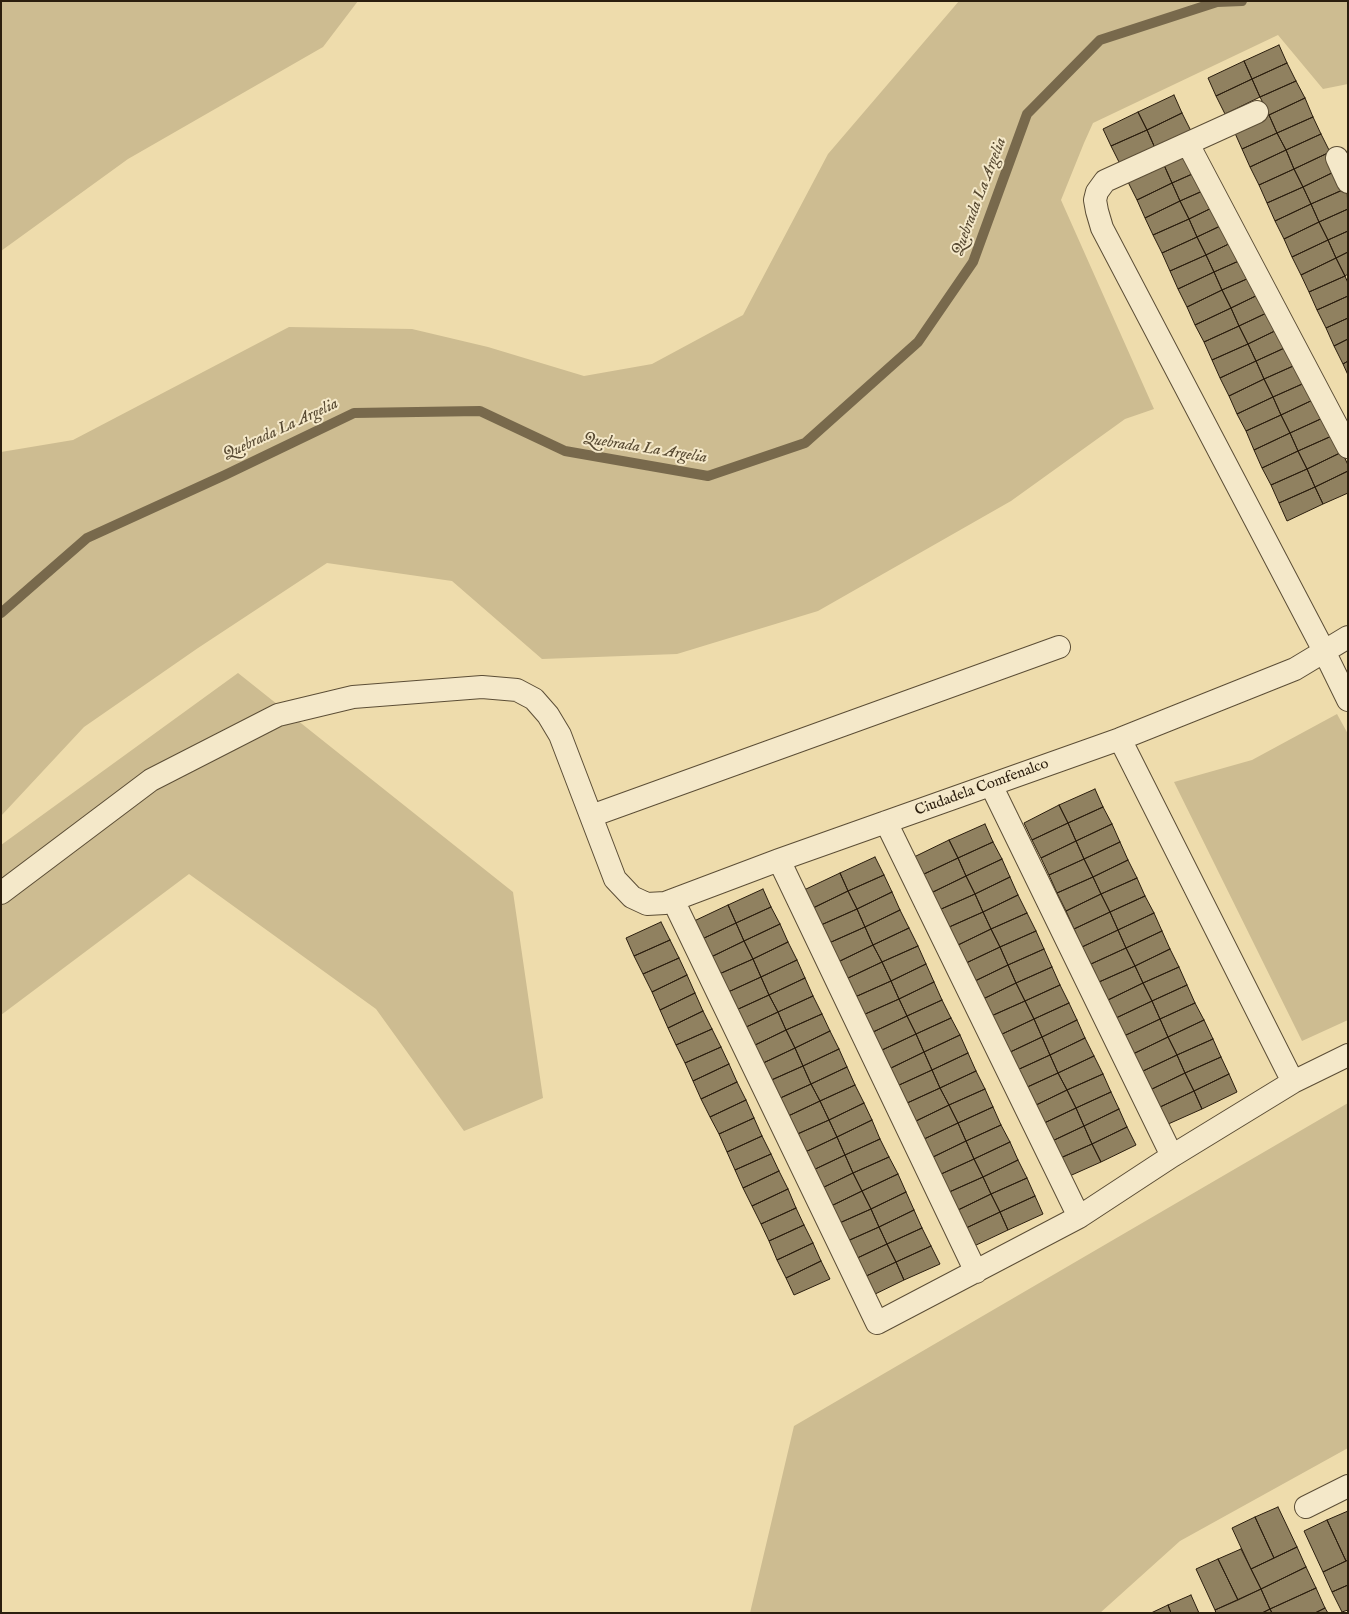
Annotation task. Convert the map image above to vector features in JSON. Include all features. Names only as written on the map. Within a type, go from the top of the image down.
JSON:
[{"type":"street","points":[[1257,112],[1105,181],[1097,192],[1097,211],[1102,228],[1324,651],[1348,700]]},
{"type":"street","points":[[1188,144],[1348,447]]},
{"type":"street","points":[[1337,158],[1348,182]]},
{"type":"street","name":"Ciudadela Comfenalco","points":[[591,816],[614,879],[632,897],[647,904],[665,903],[779,860],[1120,739],[1295,669],[1348,637]]},
{"type":"street","points":[[1,894],[151,780],[278,715],[352,697],[482,687],[517,690],[534,699],[548,715],[560,735],[591,816],[1059,647]]},
{"type":"street","points":[[1120,739],[1293,1082]]},
{"type":"street","points":[[991,785],[1172,1156]]},
{"type":"street","points":[[886,822],[1078,1217]]},
{"type":"street","points":[[779,860],[976,1272]]},
{"type":"street","points":[[673,900],[877,1323],[1078,1217],[1172,1156],[1293,1082],[1348,1055]]},
{"type":"street","points":[[1306,1507],[1348,1486]]},
{"type":"shaded area","points":[[1,1],[358,1],[323,47],[128,159],[1,251]]},
{"type":"shaded area","points":[[959,1],[1348,1],[1348,84],[1323,89],[1278,35],[1093,123],[1061,200],[1154,409],[1125,419],[1011,501],[818,611],[677,654],[542,659],[452,581],[327,563],[198,648],[84,727],[1,816],[1,452],[73,440],[289,327],[412,329],[488,347],[584,376],[652,364],[743,315],[828,154]]},
{"type":"shaded area","points":[[238,673],[513,892],[543,1098],[464,1131],[376,1009],[189,874],[1,1015],[1,845]]},
{"type":"shaded area","points":[[1337,714],[1348,734],[1348,1020],[1302,1041],[1174,782],[1252,760]]},
{"type":"shaded area","points":[[1348,1103],[1348,1448],[1180,1541],[1100,1613],[750,1613],[794,1426]]},
{"type":"building","points":[[1279,45],[1287,63],[1252,79],[1244,61]]},
{"type":"building","points":[[1244,61],[1252,79],[1216,96],[1208,78]]},
{"type":"building","points":[[1287,63],[1296,81],[1260,97],[1252,79]]},
{"type":"building","points":[[1252,79],[1260,97],[1225,114],[1216,96]]},
{"type":"building","points":[[1296,81],[1305,98],[1269,115],[1260,97]]},
{"type":"building","points":[[1174,95],[1182,113],[1147,130],[1138,112]]},
{"type":"building","points":[[1305,98],[1313,117],[1277,133],[1269,115]]},
{"type":"building","points":[[1138,112],[1147,130],[1111,146],[1103,129]]},
{"type":"building","points":[[1182,113],[1191,131],[1155,148],[1147,130]]},
{"type":"building","points":[[1269,115],[1277,133],[1242,149],[1234,131]]},
{"type":"building","points":[[1313,117],[1321,134],[1286,150],[1277,133]]},
{"type":"building","points":[[1147,130],[1155,148],[1120,164],[1111,146]]},
{"type":"building","points":[[1277,133],[1286,150],[1250,167],[1242,149]]},
{"type":"building","points":[[1321,134],[1330,152],[1294,169],[1286,150]]},
{"type":"building","points":[[1199,149],[1208,167],[1172,183],[1164,165]]},
{"type":"building","points":[[1286,150],[1294,169],[1259,185],[1250,167]]},
{"type":"building","points":[[1330,152],[1338,170],[1303,187],[1294,169]]},
{"type":"building","points":[[1164,165],[1172,183],[1137,200],[1128,182]]},
{"type":"building","points":[[1208,167],[1216,185],[1180,201],[1172,183]]},
{"type":"building","points":[[1294,169],[1303,187],[1267,203],[1259,185]]},
{"type":"building","points":[[1338,170],[1347,188],[1311,204],[1303,187]]},
{"type":"building","points":[[1172,183],[1180,201],[1145,218],[1137,200]]},
{"type":"building","points":[[1216,185],[1224,202],[1189,219],[1180,201]]},
{"type":"building","points":[[1303,187],[1311,204],[1275,221],[1267,203]]},
{"type":"building","points":[[1347,188],[1348,209],[1319,222],[1311,204]]},
{"type":"building","points":[[1180,201],[1189,219],[1153,235],[1145,218]]},
{"type":"building","points":[[1224,202],[1233,220],[1197,237],[1189,219]]},
{"type":"building","points":[[1311,204],[1319,222],[1284,239],[1275,221]]},
{"type":"building","points":[[1348,209],[1348,231],[1328,240],[1319,222]]},
{"type":"building","points":[[1189,219],[1197,237],[1162,253],[1153,235]]},
{"type":"building","points":[[1233,220],[1241,238],[1206,255],[1197,237]]},
{"type":"building","points":[[1319,222],[1328,240],[1292,257],[1284,239]]},
{"type":"building","points":[[1348,231],[1348,252],[1336,258],[1328,240]]},
{"type":"building","points":[[1197,237],[1206,255],[1170,271],[1162,253]]},
{"type":"building","points":[[1241,238],[1250,256],[1214,272],[1206,255]]},
{"type":"building","points":[[1328,240],[1336,258],[1301,275],[1292,257]]},
{"type":"building","points":[[1348,252],[1348,274],[1345,276],[1336,258]]},
{"type":"building","points":[[1206,255],[1214,272],[1178,289],[1170,271]]},
{"type":"building","points":[[1250,256],[1258,274],[1222,290],[1214,272]]},
{"type":"building","points":[[1336,258],[1345,276],[1309,292],[1301,275]]},
{"type":"building","points":[[1214,272],[1222,290],[1187,307],[1178,289]]},
{"type":"building","points":[[1258,274],[1266,291],[1231,308],[1222,290]]},
{"type":"building","points":[[1345,276],[1348,283],[1348,296],[1317,310],[1309,292]]},
{"type":"building","points":[[1222,290],[1231,308],[1195,325],[1187,307]]},
{"type":"building","points":[[1266,291],[1275,309],[1239,326],[1231,308]]},
{"type":"building","points":[[1348,296],[1348,318],[1326,328],[1317,310]]},
{"type":"building","points":[[1231,308],[1239,326],[1204,342],[1195,325]]},
{"type":"building","points":[[1275,309],[1283,327],[1248,344],[1239,326]]},
{"type":"building","points":[[1348,318],[1348,339],[1334,346],[1326,328]]},
{"type":"building","points":[[1239,326],[1248,344],[1212,360],[1204,342]]},
{"type":"building","points":[[1283,327],[1291,345],[1256,361],[1248,344]]},
{"type":"building","points":[[1348,339],[1348,361],[1343,364],[1334,346]]},
{"type":"building","points":[[1248,344],[1256,361],[1220,378],[1212,360]]},
{"type":"building","points":[[1291,345],[1300,363],[1264,379],[1256,361]]},
{"type":"building","points":[[1256,361],[1264,379],[1229,396],[1220,378]]},
{"type":"building","points":[[1348,361],[1348,375],[1343,364]]},
{"type":"building","points":[[1300,363],[1309,381],[1273,397],[1264,379]]},
{"type":"building","points":[[1264,379],[1273,397],[1237,414],[1229,396]]},
{"type":"building","points":[[1309,381],[1317,398],[1281,415],[1273,397]]},
{"type":"building","points":[[1273,397],[1281,415],[1246,431],[1237,414]]},
{"type":"building","points":[[1317,398],[1325,417],[1290,433],[1281,415]]},
{"type":"building","points":[[1281,415],[1290,433],[1254,450],[1246,431]]},
{"type":"building","points":[[1325,417],[1334,435],[1298,451],[1290,433]]},
{"type":"building","points":[[1290,433],[1298,451],[1262,468],[1254,450]]},
{"type":"building","points":[[1334,435],[1342,452],[1307,469],[1298,451]]},
{"type":"building","points":[[1298,451],[1307,469],[1271,485],[1262,468]]},
{"type":"building","points":[[1342,452],[1348,465],[1348,471],[1315,487],[1307,469]]},
{"type":"building","points":[[1307,469],[1315,487],[1279,503],[1271,485]]},
{"type":"building","points":[[1348,471],[1348,493],[1323,504],[1315,487]]},
{"type":"building","points":[[1315,487],[1323,504],[1287,521],[1279,503]]},
{"type":"building","points":[[1095,789],[1103,807],[1068,823],[1059,805]]},
{"type":"building","points":[[1059,805],[1068,823],[1032,840],[1024,823]]},
{"type":"building","points":[[1103,807],[1112,824],[1076,841],[1068,823]]},
{"type":"building","points":[[1068,823],[1076,841],[1041,858],[1032,840]]},
{"type":"building","points":[[985,824],[993,842],[958,858],[949,840]]},
{"type":"building","points":[[1112,824],[1120,842],[1084,859],[1076,841]]},
{"type":"building","points":[[949,840],[958,858],[922,875],[914,857]]},
{"type":"building","points":[[1076,841],[1084,859],[1049,875],[1041,858]]},
{"type":"building","points":[[993,842],[1002,859],[966,876],[958,858]]},
{"type":"building","points":[[1120,842],[1128,860],[1093,877],[1084,859]]},
{"type":"building","points":[[875,857],[884,875],[848,891],[840,873]]},
{"type":"building","points":[[958,858],[966,876],[931,893],[922,875]]},
{"type":"building","points":[[1002,859],[1010,877],[975,894],[966,876]]},
{"type":"building","points":[[1084,859],[1093,877],[1057,893],[1049,875]]},
{"type":"building","points":[[1128,860],[1137,878],[1101,894],[1093,877]]},
{"type":"building","points":[[840,873],[848,891],[813,908],[804,890]]},
{"type":"building","points":[[884,875],[892,892],[857,909],[848,891]]},
{"type":"building","points":[[966,876],[975,894],[939,910],[931,893]]},
{"type":"building","points":[[1010,877],[1018,895],[983,912],[975,894]]},
{"type":"building","points":[[1093,877],[1101,894],[1066,911],[1057,893]]},
{"type":"building","points":[[1137,878],[1145,896],[1110,912],[1101,894]]},
{"type":"building","points":[[763,889],[771,907],[736,923],[728,905]]},
{"type":"building","points":[[848,891],[857,909],[821,925],[813,908]]},
{"type":"building","points":[[892,892],[900,910],[865,927],[857,909]]},
{"type":"building","points":[[975,894],[983,912],[947,928],[939,910]]},
{"type":"building","points":[[1101,894],[1110,912],[1074,929],[1066,911]]},
{"type":"building","points":[[1018,895],[1027,913],[991,929],[983,912]]},
{"type":"building","points":[[1145,896],[1154,913],[1118,930],[1110,912]]},
{"type":"building","points":[[728,905],[736,923],[700,940],[692,922]]},
{"type":"building","points":[[771,907],[780,924],[744,941],[736,923]]},
{"type":"building","points":[[857,909],[865,927],[829,943],[821,925]]},
{"type":"building","points":[[900,910],[909,928],[873,945],[865,927]]},
{"type":"building","points":[[983,912],[991,929],[956,946],[947,928]]},
{"type":"building","points":[[1110,912],[1118,930],[1082,947],[1074,929]]},
{"type":"building","points":[[1027,913],[1036,931],[1000,947],[991,929]]},
{"type":"building","points":[[1154,913],[1162,931],[1126,948],[1118,930]]},
{"type":"building","points":[[661,922],[670,940],[634,956],[626,938]]},
{"type":"building","points":[[736,923],[744,941],[709,958],[700,940]]},
{"type":"building","points":[[780,924],[788,942],[753,959],[744,941]]},
{"type":"building","points":[[865,927],[873,945],[838,962],[829,943]]},
{"type":"building","points":[[909,928],[918,946],[882,962],[873,945]]},
{"type":"building","points":[[991,929],[1000,947],[964,964],[956,946]]},
{"type":"building","points":[[1118,930],[1126,948],[1091,964],[1082,947]]},
{"type":"building","points":[[1036,931],[1044,949],[1008,965],[1000,947]]},
{"type":"building","points":[[1162,931],[1170,949],[1135,966],[1126,948]]},
{"type":"building","points":[[670,940],[679,958],[643,974],[634,956]]},
{"type":"building","points":[[744,941],[753,959],[717,975],[709,958]]},
{"type":"building","points":[[788,942],[797,960],[761,977],[753,959]]},
{"type":"building","points":[[873,945],[882,962],[846,979],[838,962]]},
{"type":"building","points":[[918,946],[926,964],[891,981],[882,962]]},
{"type":"building","points":[[1000,947],[1008,965],[973,982],[964,964]]},
{"type":"building","points":[[1126,948],[1135,966],[1099,982],[1091,964]]},
{"type":"building","points":[[1044,949],[1052,967],[1016,983],[1008,965]]},
{"type":"building","points":[[1170,949],[1179,967],[1143,983],[1135,966]]},
{"type":"building","points":[[679,958],[687,975],[652,992],[643,974]]},
{"type":"building","points":[[753,959],[761,977],[726,993],[717,975]]},
{"type":"building","points":[[797,960],[805,978],[769,995],[761,977]]},
{"type":"building","points":[[882,962],[891,981],[855,997],[846,979]]},
{"type":"building","points":[[926,964],[934,982],[899,999],[891,981]]},
{"type":"building","points":[[1008,965],[1016,983],[981,1000],[973,982]]},
{"type":"building","points":[[1135,966],[1143,983],[1108,1000],[1099,982]]},
{"type":"building","points":[[1052,967],[1060,985],[1025,1001],[1016,983]]},
{"type":"building","points":[[1179,967],[1187,985],[1152,1001],[1143,983]]},
{"type":"building","points":[[687,975],[695,993],[660,1010],[652,992]]},
{"type":"building","points":[[761,977],[769,995],[734,1011],[726,993]]},
{"type":"building","points":[[805,978],[813,996],[778,1012],[769,995]]},
{"type":"building","points":[[891,981],[899,999],[863,1015],[855,997]]},
{"type":"building","points":[[934,982],[942,1000],[907,1016],[899,999]]},
{"type":"building","points":[[1016,983],[1025,1001],[989,1017],[981,1000]]},
{"type":"building","points":[[1143,983],[1152,1001],[1116,1018],[1108,1000]]},
{"type":"building","points":[[1060,985],[1069,1003],[1034,1019],[1025,1001]]},
{"type":"building","points":[[1187,985],[1195,1003],[1160,1019],[1152,1001]]},
{"type":"building","points":[[695,993],[703,1011],[668,1028],[660,1010]]},
{"type":"building","points":[[769,995],[778,1012],[742,1029],[734,1011]]},
{"type":"building","points":[[813,996],[822,1014],[786,1030],[778,1012]]},
{"type":"building","points":[[899,999],[907,1016],[871,1033],[863,1015]]},
{"type":"building","points":[[942,1000],[951,1018],[916,1034],[907,1016]]},
{"type":"building","points":[[1025,1001],[1034,1019],[998,1036],[989,1017]]},
{"type":"building","points":[[1152,1001],[1160,1019],[1124,1036],[1116,1018]]},
{"type":"building","points":[[1069,1003],[1077,1020],[1042,1037],[1034,1019]]},
{"type":"building","points":[[1195,1003],[1204,1020],[1168,1037],[1160,1019]]},
{"type":"building","points":[[703,1011],[712,1029],[676,1045],[668,1028]]},
{"type":"building","points":[[778,1012],[786,1030],[751,1047],[742,1029]]},
{"type":"building","points":[[822,1014],[830,1031],[795,1048],[786,1030]]},
{"type":"building","points":[[907,1016],[916,1034],[880,1051],[871,1033]]},
{"type":"building","points":[[951,1018],[960,1035],[924,1052],[916,1034]]},
{"type":"building","points":[[1034,1019],[1042,1037],[1006,1054],[998,1036]]},
{"type":"building","points":[[1160,1019],[1168,1037],[1133,1054],[1124,1036]]},
{"type":"building","points":[[1077,1020],[1085,1038],[1050,1055],[1042,1037]]},
{"type":"building","points":[[1204,1020],[1213,1039],[1177,1055],[1168,1037]]},
{"type":"building","points":[[712,1029],[721,1047],[685,1063],[676,1045]]},
{"type":"building","points":[[786,1030],[795,1048],[759,1065],[751,1047]]},
{"type":"building","points":[[830,1031],[839,1049],[803,1066],[795,1048]]},
{"type":"building","points":[[916,1034],[924,1052],[889,1069],[880,1051]]},
{"type":"building","points":[[960,1035],[968,1053],[932,1070],[924,1052]]},
{"type":"building","points":[[1042,1037],[1050,1055],[1015,1071],[1006,1054]]},
{"type":"building","points":[[1168,1037],[1177,1055],[1141,1072],[1133,1054]]},
{"type":"building","points":[[1085,1038],[1094,1056],[1058,1073],[1050,1055]]},
{"type":"building","points":[[1213,1039],[1221,1057],[1185,1073],[1177,1055]]},
{"type":"building","points":[[721,1047],[729,1064],[693,1081],[685,1063]]},
{"type":"building","points":[[795,1048],[803,1066],[767,1082],[759,1065]]},
{"type":"building","points":[[839,1049],[847,1067],[811,1084],[803,1066]]},
{"type":"building","points":[[924,1052],[932,1070],[897,1086],[889,1069]]},
{"type":"building","points":[[968,1053],[976,1071],[940,1088],[932,1070]]},
{"type":"building","points":[[1050,1055],[1058,1073],[1023,1089],[1015,1071]]},
{"type":"building","points":[[1177,1055],[1185,1073],[1150,1090],[1141,1072]]},
{"type":"building","points":[[1094,1056],[1103,1074],[1067,1090],[1058,1073]]},
{"type":"building","points":[[1221,1057],[1229,1074],[1194,1091],[1185,1073]]},
{"type":"building","points":[[729,1064],[737,1082],[701,1099],[693,1081]]},
{"type":"building","points":[[803,1066],[811,1084],[776,1100],[767,1082]]},
{"type":"building","points":[[847,1067],[855,1085],[820,1101],[811,1084]]},
{"type":"building","points":[[932,1070],[940,1088],[905,1104],[897,1086]]},
{"type":"building","points":[[976,1071],[985,1089],[949,1105],[940,1088]]},
{"type":"building","points":[[1058,1073],[1067,1090],[1032,1107],[1023,1089]]},
{"type":"building","points":[[1185,1073],[1194,1091],[1158,1108],[1150,1090]]},
{"type":"building","points":[[1103,1074],[1111,1092],[1076,1108],[1067,1090]]},
{"type":"building","points":[[1229,1074],[1237,1092],[1202,1109],[1194,1091]]},
{"type":"building","points":[[737,1082],[746,1100],[710,1117],[701,1099]]},
{"type":"building","points":[[811,1084],[820,1101],[784,1118],[776,1100]]},
{"type":"building","points":[[855,1085],[864,1103],[829,1120],[820,1101]]},
{"type":"building","points":[[940,1088],[949,1105],[914,1122],[905,1104]]},
{"type":"building","points":[[985,1089],[993,1107],[958,1123],[949,1105]]},
{"type":"building","points":[[1067,1090],[1076,1108],[1040,1125],[1032,1107]]},
{"type":"building","points":[[1194,1091],[1202,1109],[1166,1125],[1158,1108]]},
{"type":"building","points":[[1111,1092],[1119,1109],[1084,1126],[1076,1108]]},
{"type":"building","points":[[746,1100],[754,1118],[719,1134],[710,1117]]},
{"type":"building","points":[[820,1101],[829,1120],[793,1136],[784,1118]]},
{"type":"building","points":[[864,1103],[872,1120],[837,1137],[829,1120]]},
{"type":"building","points":[[949,1105],[958,1123],[922,1140],[914,1122]]},
{"type":"building","points":[[993,1107],[1001,1125],[966,1141],[958,1123]]},
{"type":"building","points":[[1076,1108],[1084,1126],[1048,1143],[1040,1125]]},
{"type":"building","points":[[1119,1109],[1127,1127],[1092,1144],[1084,1126]]},
{"type":"building","points":[[754,1118],[762,1136],[727,1152],[719,1134]]},
{"type":"building","points":[[829,1120],[837,1137],[801,1154],[793,1136]]},
{"type":"building","points":[[872,1120],[880,1139],[845,1155],[837,1137]]},
{"type":"building","points":[[958,1123],[966,1141],[931,1158],[922,1140]]},
{"type":"building","points":[[1001,1125],[1010,1142],[974,1159],[966,1141]]},
{"type":"building","points":[[1084,1126],[1092,1144],[1056,1160],[1048,1143]]},
{"type":"building","points":[[1127,1127],[1136,1145],[1101,1162],[1092,1144]]},
{"type":"building","points":[[762,1136],[771,1154],[735,1170],[727,1152]]},
{"type":"building","points":[[837,1137],[845,1155],[809,1172],[801,1154]]},
{"type":"building","points":[[880,1139],[889,1157],[853,1173],[845,1155]]},
{"type":"building","points":[[966,1141],[974,1159],[939,1175],[931,1158]]},
{"type":"building","points":[[1010,1142],[1018,1160],[983,1177],[974,1159]]},
{"type":"building","points":[[1092,1144],[1101,1162],[1065,1178],[1056,1160]]},
{"type":"building","points":[[771,1154],[779,1171],[743,1188],[735,1170]]},
{"type":"building","points":[[845,1155],[853,1173],[818,1190],[809,1172]]},
{"type":"building","points":[[889,1157],[898,1174],[862,1191],[853,1173]]},
{"type":"building","points":[[974,1159],[983,1177],[947,1193],[939,1175]]},
{"type":"building","points":[[1018,1160],[1027,1178],[991,1194],[983,1177]]},
{"type":"building","points":[[779,1171],[788,1189],[752,1206],[743,1188]]},
{"type":"building","points":[[853,1173],[862,1191],[827,1208],[818,1190]]},
{"type":"building","points":[[898,1174],[906,1192],[871,1209],[862,1191]]},
{"type":"building","points":[[983,1177],[991,1194],[956,1211],[947,1193]]},
{"type":"building","points":[[1027,1178],[1035,1196],[1000,1212],[991,1194]]},
{"type":"building","points":[[788,1189],[796,1208],[761,1224],[752,1206]]},
{"type":"building","points":[[862,1191],[871,1209],[835,1225],[827,1208]]},
{"type":"building","points":[[906,1192],[914,1210],[879,1227],[871,1209]]},
{"type":"building","points":[[991,1194],[1000,1212],[964,1229],[956,1211]]},
{"type":"building","points":[[1035,1196],[1043,1214],[1008,1230],[1000,1212]]},
{"type":"building","points":[[796,1208],[804,1225],[769,1241],[761,1224]]},
{"type":"building","points":[[871,1209],[879,1227],[843,1243],[835,1225]]},
{"type":"building","points":[[914,1210],[922,1228],[887,1244],[879,1227]]},
{"type":"building","points":[[1000,1212],[1008,1230],[972,1247],[964,1229]]},
{"type":"building","points":[[804,1225],[813,1243],[777,1260],[769,1241]]},
{"type":"building","points":[[879,1227],[887,1244],[851,1261],[843,1243]]},
{"type":"building","points":[[922,1228],[931,1246],[896,1262],[887,1244]]},
{"type":"building","points":[[813,1243],[821,1261],[786,1278],[777,1260]]},
{"type":"building","points":[[887,1244],[896,1262],[860,1279],[851,1261]]},
{"type":"building","points":[[931,1246],[940,1264],[904,1280],[896,1262]]},
{"type":"building","points":[[821,1261],[830,1279],[794,1295],[786,1278]]},
{"type":"building","points":[[896,1262],[904,1280],[869,1297],[860,1279]]},
{"type":"building","points":[[1278,1507],[1297,1547],[1274,1558],[1255,1517]]},
{"type":"building","points":[[1348,1511],[1348,1560],[1346,1561],[1327,1520]]},
{"type":"building","points":[[1255,1517],[1274,1558],[1251,1569],[1232,1528]]},
{"type":"building","points":[[1327,1520],[1346,1561],[1323,1572],[1304,1531]]},
{"type":"building","points":[[1297,1547],[1306,1567],[1261,1589],[1251,1569]]},
{"type":"building","points":[[1241,1549],[1261,1589],[1238,1600],[1218,1559]]},
{"type":"building","points":[[1218,1559],[1238,1600],[1215,1610],[1196,1569]]},
{"type":"building","points":[[1348,1560],[1348,1585],[1332,1592],[1323,1572]]},
{"type":"building","points":[[1306,1567],[1316,1588],[1270,1609],[1261,1589]]},
{"type":"building","points":[[1348,1585],[1348,1610],[1342,1612],[1332,1592]]},
{"type":"building","points":[[1316,1588],[1325,1608],[1315,1613],[1272,1613],[1270,1609]]},
{"type":"building","points":[[1261,1589],[1270,1609],[1262,1613],[1216,1613],[1215,1610]]},
{"type":"building","points":[[1191,1595],[1199,1613],[1171,1613],[1168,1605]]},
{"type":"building","points":[[1168,1605],[1171,1613],[1151,1613]]},
{"type":"building","points":[[1325,1608],[1328,1613],[1315,1613]]},
{"type":"building","points":[[1270,1609],[1272,1613],[1262,1613]]},
{"type":"waterway","name":"Quebrada La Argelia","points":[[1,613],[87,538],[225,475],[354,413],[480,411],[565,451],[708,476],[805,443],[918,342],[973,262],[1027,114],[1100,40],[1217,2],[1242,1]]}]
